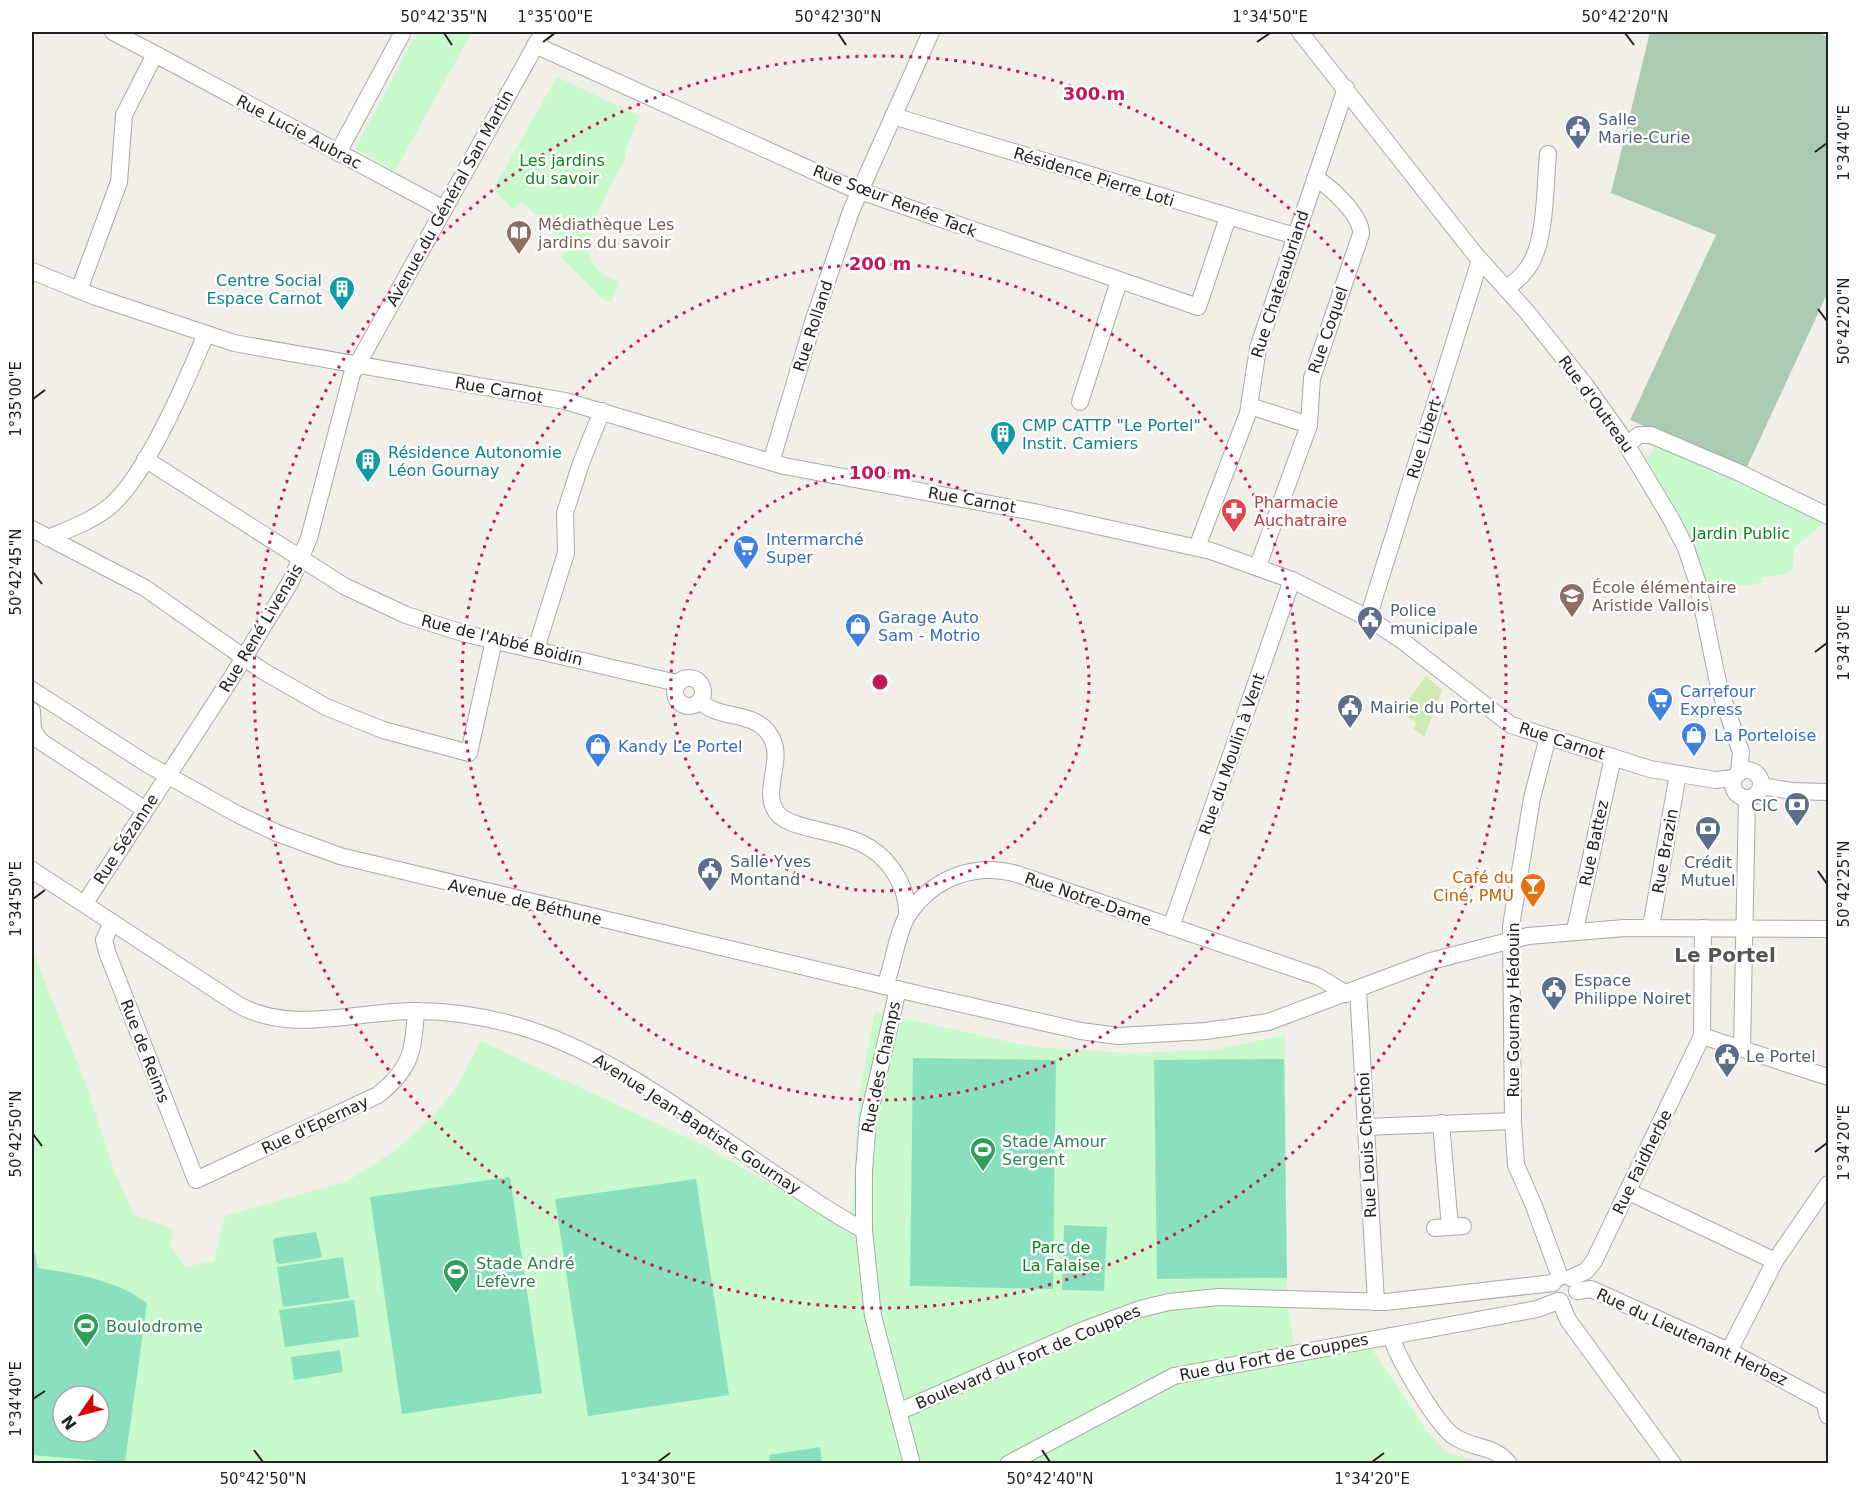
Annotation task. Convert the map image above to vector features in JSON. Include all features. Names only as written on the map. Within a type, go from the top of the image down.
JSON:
[{"type":"street","name":"Rue Lucie Aubrac","points":[[113,32],[135,36],[155,54],[444,209]]},
{"type":"street","points":[[338,153],[403,32]]},
{"type":"street","name":"Rue Rolland","points":[[771,462],[814,319],[860,191],[931,32]]},
{"type":"street","name":"Rue d'Outreau","points":[[1300,32],[1480,260],[1580,378],[1627,445],[1671,517],[1692,563],[1719,687],[1741,752],[1736,775]]},
{"type":"street","points":[[1308,32],[1315,50]]},
{"type":"street","name":"Rue Sœur Renée Tack","points":[[539,38],[860,191],[1198,307],[1228,217]]},
{"type":"street","name":"Avenue du Général San Martin","points":[[357,365],[539,38]]},
{"type":"street","points":[[79,290],[119,182],[124,115],[155,54]]},
{"type":"street","name":"Rue Chateaubriand","points":[[1197,547],[1250,406],[1258,348],[1346,88]]},
{"type":"street","name":"Résidence Pierre Loti","points":[[893,116],[1295,236]]},
{"type":"street","points":[[1506,289],[1523,274],[1534,256],[1539,234],[1548,153]]},
{"type":"street","name":"Rue Coquel","points":[[1258,566],[1309,424],[1312,378],[1361,229],[1334,191],[1315,178]]},
{"type":"street","name":"Rue Libert","points":[[1368,618],[1480,260]]},
{"type":"street","name":"Rue Carnot","points":[[32,271],[79,290],[206,334],[256,348],[565,401],[771,462],[1034,512],[1197,547],[1258,566],[1292,580],[1368,618],[1424,657],[1501,719],[1548,737],[1678,774],[1715,780],[1736,775]]},
{"type":"street","points":[[1080,402],[1119,281]]},
{"type":"street","points":[[48,538],[108,508],[124,491],[145,459],[188,378],[206,334]]},
{"type":"street","name":"Rue René Livenais","points":[[167,774],[244,658],[302,559],[349,381],[357,365]]},
{"type":"street","points":[[1250,406],[1309,424]]},
{"type":"street","points":[[536,649],[566,553],[566,513],[581,463],[602,411]]},
{"type":"street","points":[[1627,445],[1639,435],[1651,435],[1740,473],[1828,516]]},
{"type":"street","name":"Rue de l'Abbé Boidin","points":[[145,459],[362,596],[406,615],[454,631],[678,683],[687,677],[699,681],[704,691],[700,702],[711,709],[748,718],[764,728],[775,747],[771,802],[776,812],[790,822],[858,840],[879,853],[901,884],[908,916]]},
{"type":"street","points":[[32,529],[145,588],[296,692],[359,721],[469,753],[494,640]]},
{"type":"street","name":"Rue du Moulin à Vent","points":[[1171,927],[1292,580]]},
{"type":"street","name":"Avenue de Béthune","points":[[32,690],[167,774],[252,821],[352,860],[1081,1031],[1140,1036],[1257,1024],[1298,1012],[1453,954],[1512,939],[1575,930],[1651,927],[1828,929]]},
{"type":"street","points":[[56,704],[42,707],[32,717],[34,733],[40,741],[144,809]]},
{"type":"street","name":"Rue Gournay Hédouin","points":[[1548,737],[1532,798],[1511,926],[1513,1121],[1516,1165],[1565,1282],[1552,1294],[1559,1301],[1568,1320],[1673,1464]]},
{"type":"street","name":"Rue Battez","points":[[1575,930],[1613,757]]},
{"type":"street","points":[[1746,770],[1754,772],[1761,786],[1756,795],[1747,798],[1736,793],[1733,785],[1736,775],[1746,770]]},
{"type":"street","name":"Rue Sézanne","points":[[85,903],[167,774]]},
{"type":"street","name":"Rue Brazin","points":[[1651,927],[1678,774]]},
{"type":"street","points":[[1761,786],[1792,791],[1828,792]]},
{"type":"street","points":[[1742,1049],[1747,798]]},
{"type":"street","name":"Rue Notre-Dame","points":[[891,988],[908,916],[922,897],[942,882],[969,871],[996,869],[1319,977],[1352,991]]},
{"type":"street","name":"Avenue Jean-Baptiste Gournay","points":[[32,870],[237,1004],[262,1016],[295,1020],[416,1011],[456,1014],[507,1023],[558,1039],[588,1053],[864,1230]]},
{"type":"street","name":"Rue de Reims","points":[[112,922],[105,936],[105,946],[196,1180]]},
{"type":"street","points":[[1703,928],[1701,1036],[1828,1077]]},
{"type":"street","name":"Rue des Champs","points":[[891,988],[870,1109],[864,1171],[864,1230],[871,1304],[912,1464]]},
{"type":"street","name":"Rue Louis Chochoi","points":[[1352,991],[1366,1127],[1376,1302]]},
{"type":"street","name":"Rue d'Epernay","points":[[196,1180],[362,1104],[385,1089],[408,1063],[413,1049],[416,1011]]},
{"type":"street","name":"Rue Faidherbe","points":[[1565,1282],[1591,1267],[1701,1036]]},
{"type":"street","points":[[1366,1127],[1513,1121]]},
{"type":"street","points":[[1441,1123],[1449,1227]]},
{"type":"street","points":[[1729,1351],[1775,1261],[1828,1184]]},
{"type":"street","points":[[1627,1191],[1775,1261]]},
{"type":"street","name":"Boulevard du Fort de Couppes","points":[[898,1412],[1081,1331],[1158,1304],[1218,1297],[1376,1302],[1431,1298],[1565,1282]]},
{"type":"street","name":"Rue du Lieutenant Herbez","points":[[1565,1282],[1592,1289],[1729,1351],[1827,1406]]},
{"type":"street","name":"Rue du Fort de Couppes","points":[[1008,1464],[1174,1376],[1537,1309],[1559,1301]]},
{"type":"street","points":[[1390,1336],[1399,1359],[1448,1431],[1460,1440],[1497,1452],[1509,1464]]},
{"type":"green space","points":[[417,32],[472,32],[395,171],[355,149]]},
{"type":"green space","points":[[1650,32],[1819,32],[1828,38],[1828,292],[1746,469],[1630,420],[1716,235],[1611,193]]},
{"type":"green space","name":"Les jardins du savoir","points":[[557,77],[640,116],[625,151],[625,160],[599,211],[590,240],[590,253],[595,267],[604,275],[619,282],[611,303],[600,297],[561,257],[569,248],[522,202],[513,210],[493,189]]},
{"type":"green space","name":"Jardin Public","points":[[1653,442],[1677,450],[1824,523],[1794,548],[1793,569],[1789,573],[1762,578],[1762,583],[1709,590],[1689,533],[1644,454],[1649,456],[1653,452]]},
{"type":"green space","points":[[1426,676],[1442,690],[1424,737],[1413,728],[1416,723],[1400,711]]},
{"type":"green space","name":"Parc de La Falaise","points":[[32,949],[85,1081],[114,1170],[134,1215],[174,1229],[170,1245],[185,1267],[214,1261],[225,1216],[348,1181],[397,1149],[435,1114],[458,1085],[481,1041],[703,1145],[851,1231],[859,1097],[875,1012],[1033,1047],[1130,1053],[1215,1050],[1285,1035],[1287,1304],[1297,1360],[1370,1347],[1430,1435],[1448,1453],[1483,1463],[32,1463]]},
{"type":"green space","name":"Stade Amour Sergent","points":[[913,1058],[1056,1060],[1053,1289],[910,1286]]},
{"type":"green space","points":[[1284,1059],[1287,1278],[1157,1279],[1154,1060]]},
{"type":"green space","name":"Stade André Lefèvre","points":[[510,1177],[542,1393],[402,1414],[370,1197]]},
{"type":"green space","points":[[696,1179],[729,1395],[588,1416],[555,1199]]},
{"type":"green space","points":[[1064,1225],[1107,1227],[1104,1291],[1062,1290]]},
{"type":"green space","points":[[316,1232],[322,1256],[320,1258],[279,1264],[276,1261],[273,1241],[275,1238]]},
{"type":"green space","name":"Boulodrome","points":[[32,1252],[35,1253],[38,1268],[80,1275],[108,1283],[122,1288],[147,1303],[125,1463],[32,1455]]},
{"type":"green space","points":[[343,1257],[349,1298],[283,1307],[277,1267]]},
{"type":"green space","points":[[354,1300],[359,1337],[285,1347],[279,1310]]},
{"type":"green space","points":[[340,1350],[343,1372],[294,1380],[291,1357]]},
{"type":"green space","points":[[820,1447],[822,1463],[770,1463],[769,1455]]},
{"type":"place","name":"Salle Marie-Curie","points":[[1578,151]]},
{"type":"place","name":"Médiathèque Les jardins du savoir","points":[[519,256]]},
{"type":"place","name":"Centre Social Espace Carnot","points":[[342,312]]},
{"type":"place","name":"CMP CATTP \"Le Portel\" Instit. Camiers","points":[[1003,457]]},
{"type":"place","name":"Résidence Autonomie Léon Gournay","points":[[368,484]]},
{"type":"place","name":"Pharmacie Auchatraire","points":[[1234,534]]},
{"type":"place","name":"Intermarché Super","points":[[746,571]]},
{"type":"place","name":"École élémentaire Aristide Vallois","points":[[1572,619]]},
{"type":"place","name":"Police municipale","points":[[1370,642]]},
{"type":"place","name":"Garage Auto Sam - Motrio","points":[[858,649]]},
{"type":"place","name":"Carrefour Express","points":[[1660,723]]},
{"type":"place","name":"Mairie du Portel","points":[[1350,730]]},
{"type":"place","name":"La Porteloise","points":[[1694,758]]},
{"type":"place","name":"Kandy Le Portel","points":[[598,769]]},
{"type":"place","name":"CIC","points":[[1797,828]]},
{"type":"place","name":"Crédit Mutuel","points":[[1708,852]]},
{"type":"place","name":"Salle Yves Montand","points":[[710,893]]},
{"type":"place","name":"Café du Ciné, PMU","points":[[1533,909]]},
{"type":"place","name":"Espace Philippe Noiret","points":[[1554,1012]]},
{"type":"place","name":"Le Portel","points":[[1727,1079]]},
{"type":"place","name":"Stade Amour Sergent","points":[[983,1173]]},
{"type":"place","name":"Stade André Lefèvre","points":[[456,1295]]},
{"type":"place","name":"Boulodrome","points":[[86,1349]]},
{"type":"district","name":"Le Portel","points":[[1725,955]]}]
